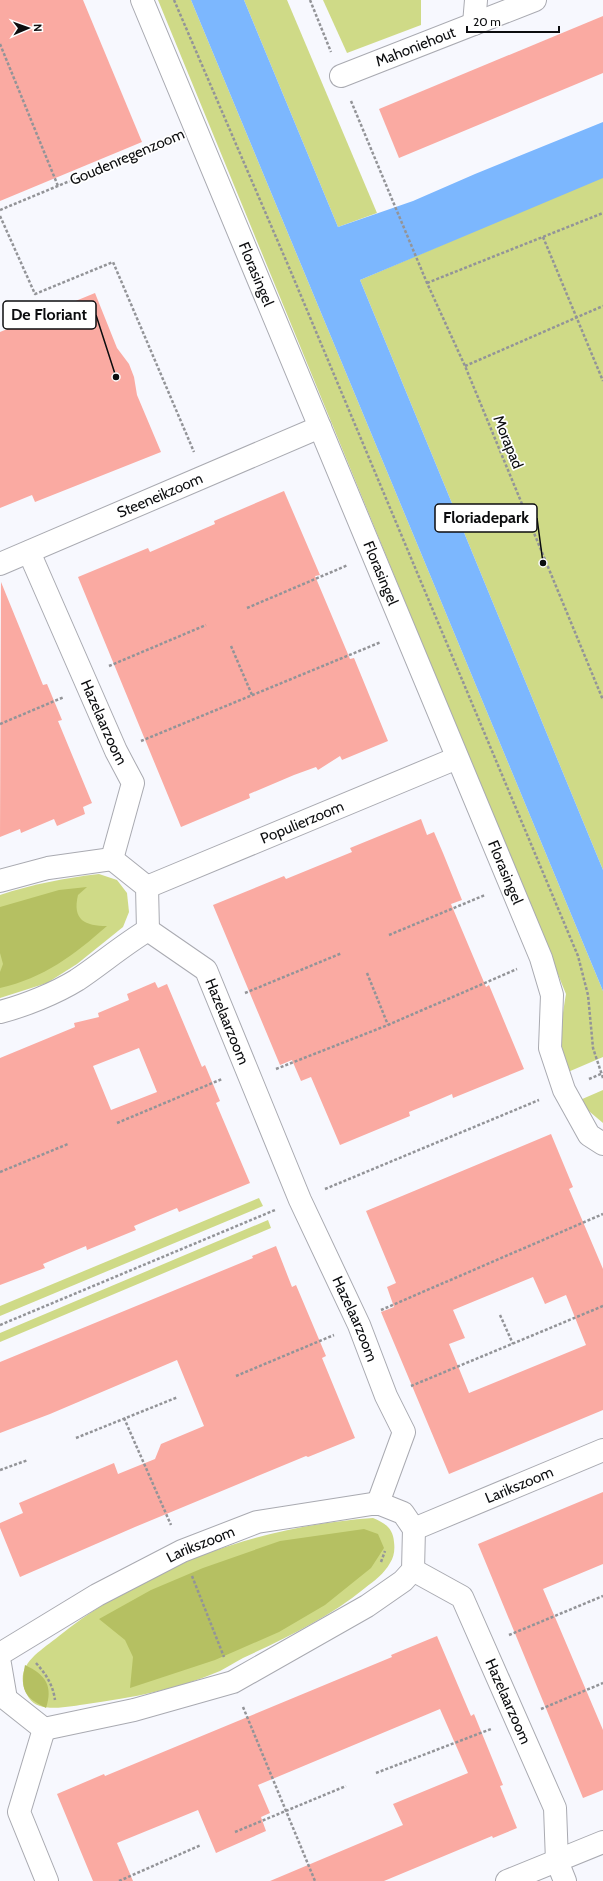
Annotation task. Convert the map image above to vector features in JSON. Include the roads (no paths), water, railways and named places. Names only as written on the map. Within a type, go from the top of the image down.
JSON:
[{"type":"street","name":"Florasingel","points":[[142,0],[541,958],[552,995],[550,1048],[564,1090],[589,1135],[603,1144]]},
{"type":"street","points":[[474,24],[476,0]]},
{"type":"street","name":"Mahoniehout","points":[[341,76],[535,0]]},
{"type":"street","name":"Steeneikzoom","points":[[0,564],[320,427]]},
{"type":"street","name":"Hazelaarzoom","points":[[29,552],[116,751],[133,783],[112,859]]},
{"type":"street","name":"Populierzoom","points":[[147,887],[457,758]]},
{"type":"street","points":[[0,881],[48,868],[112,859],[147,887],[148,930],[127,943],[76,980],[19,1008],[0,1012]]},
{"type":"street","name":"Hazelaarzoom","points":[[148,930],[206,970],[300,1200],[358,1322],[386,1396],[404,1432],[378,1503]]},
{"type":"street","name":"Larikszoom","points":[[414,1529],[603,1450]]},
{"type":"street","points":[[2,1656],[6,1699],[50,1728],[134,1710],[233,1682],[367,1606],[403,1581],[413,1570],[414,1529],[403,1513],[378,1503]]},
{"type":"street","name":"Larikszoom","points":[[2,1656],[97,1595],[182,1551],[257,1522],[378,1503]]},
{"type":"street","name":"Hazelaarzoom","points":[[413,1570],[462,1597],[555,1808],[557,1861],[565,1881]]},
{"type":"street","points":[[47,1881],[19,1812],[50,1728]]},
{"type":"street","points":[[507,1881],[603,1842]]},
{"type":"water","points":[[191,0],[244,0],[338,227],[413,201],[603,122],[603,178],[360,280],[603,870],[603,991]]},
{"type":"place","name":"De Floriant","points":[[116,377]]},
{"type":"place","name":"Floriadepark","points":[[543,563]]}]
